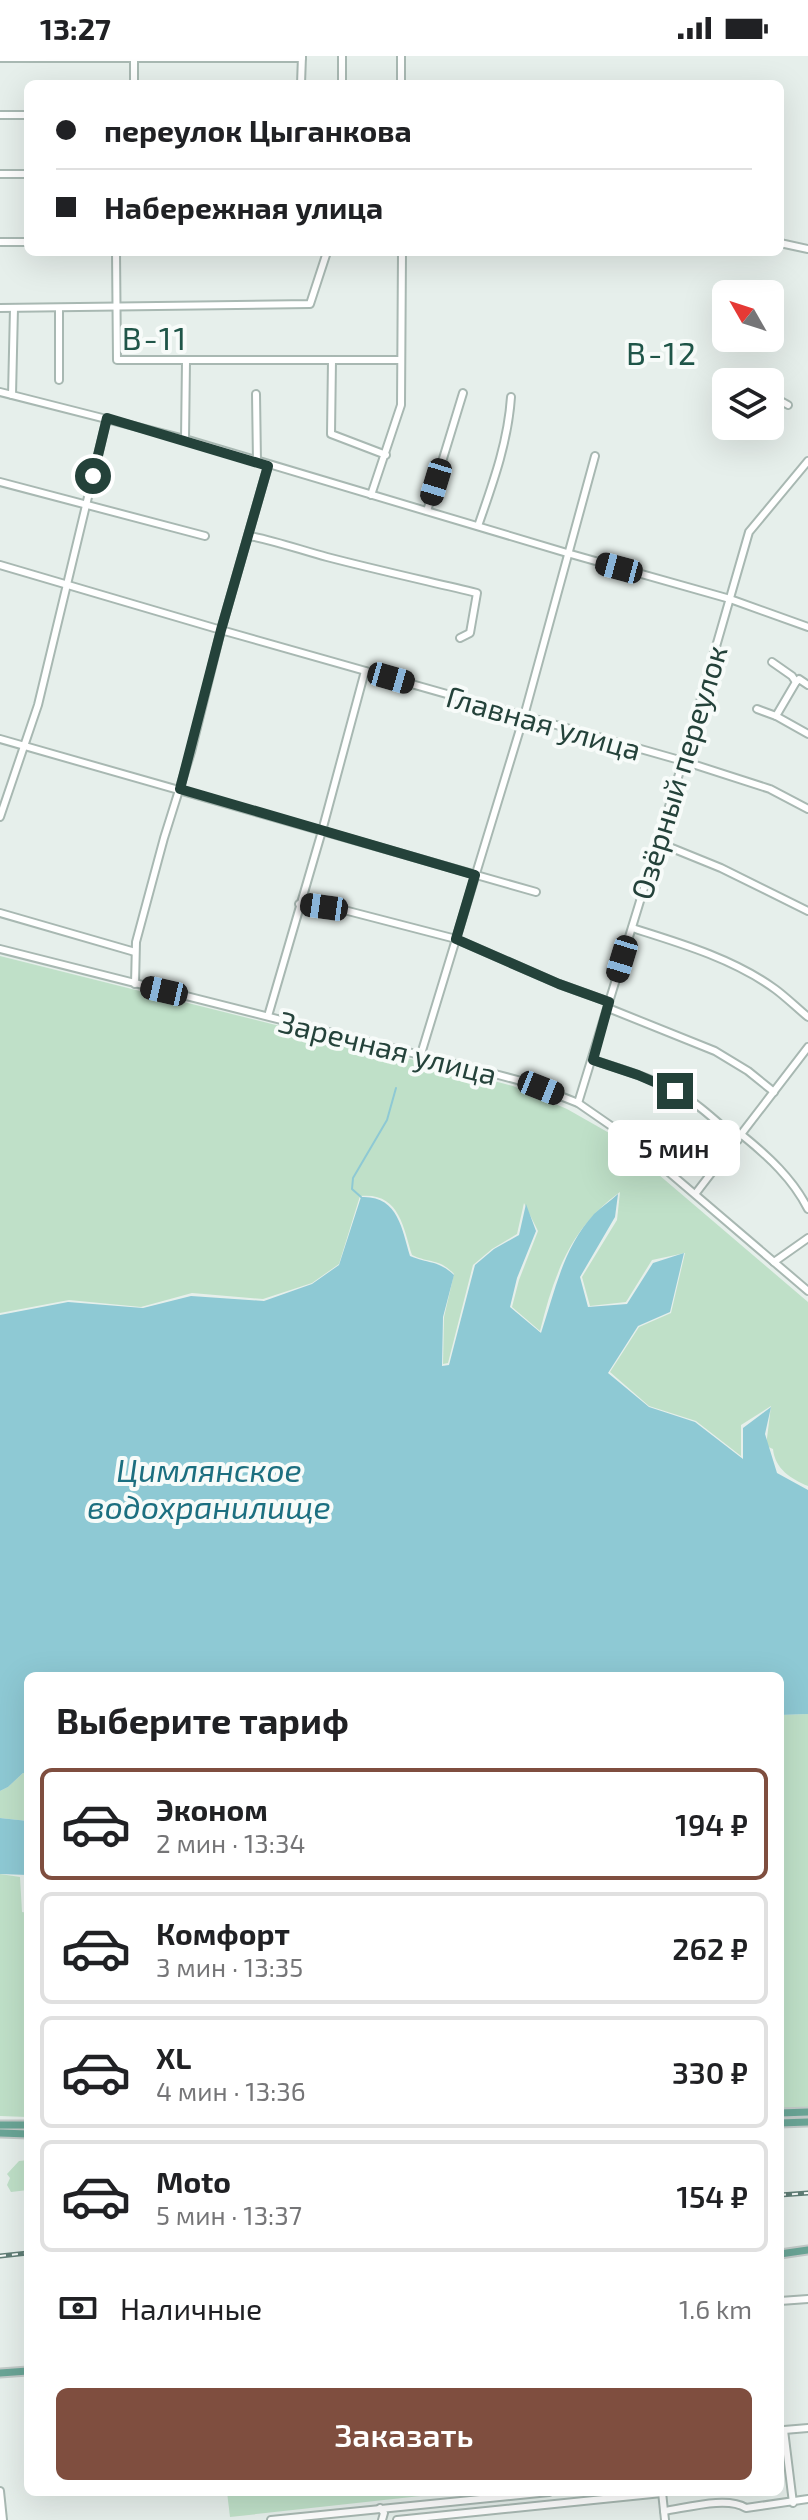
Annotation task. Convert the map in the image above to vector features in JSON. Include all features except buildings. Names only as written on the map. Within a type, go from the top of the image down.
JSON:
[{"type":"main road","points":[[784,2113],[808,2112]]},
{"type":"main road","points":[[784,2123],[808,2122]]},
{"type":"main road","points":[[0,2125],[24,2125]]},
{"type":"main road","points":[[0,2133],[24,2134]]},
{"type":"main road","points":[[784,2253],[808,2250]]},
{"type":"main road","points":[[0,2373],[24,2371]]},
{"type":"street","points":[[342,56],[342,80]]},
{"type":"street","points":[[402,56],[402,80]]},
{"type":"street","points":[[0,58],[302,57],[301,80]]},
{"type":"street","points":[[134,58],[134,80]]},
{"type":"street","points":[[0,115],[24,115]]},
{"type":"street","points":[[0,174],[24,174]]},
{"type":"street","points":[[0,242],[24,242]]},
{"type":"street","points":[[784,246],[808,250]]},
{"type":"street","points":[[116,256],[117,360],[400,360]]},
{"type":"street","points":[[0,308],[310,304],[326,256]]},
{"type":"street","points":[[371,495],[401,405],[402,256]]},
{"type":"street","points":[[12,395],[14,308]]},
{"type":"street","points":[[59,309],[59,380]]},
{"type":"street","points":[[332,360],[331,434],[386,455]]},
{"type":"street","points":[[185,439],[186,361]]},
{"type":"street","points":[[0,392],[185,439],[268,466],[730,599],[808,627]]},
{"type":"street","points":[[427,511],[463,393]]},
{"type":"street","points":[[256,394],[257,462]]},
{"type":"street","points":[[478,526],[503,453],[511,397]]},
{"type":"street","points":[[784,403],[788,405]]},
{"type":"street","points":[[0,817],[38,705],[107,418]]},
{"type":"street","points":[[421,1054],[524,716],[595,456]]},
{"type":"street","name":"Озёрный переулок","points":[[578,1103],[683,761],[749,532],[808,459]]},
{"type":"street","points":[[135,984],[135,952],[164,838],[268,466]]},
{"type":"street","points":[[0,482],[205,536]]},
{"type":"street","points":[[250,536],[411,579],[477,593],[470,633],[460,638]]},
{"type":"street","name":"Главная улица","points":[[0,565],[683,761],[770,789],[808,809]]},
{"type":"street","points":[[772,662],[797,681],[808,685]]},
{"type":"street","points":[[268,1016],[365,671]]},
{"type":"street","points":[[776,716],[797,681]]},
{"type":"street","points":[[757,709],[808,734]]},
{"type":"street","points":[[0,739],[536,892]]},
{"type":"street","points":[[657,842],[721,868],[808,911]]},
{"type":"street","points":[[299,904],[348,911],[456,939],[715,1051],[748,1071],[774,1092]]},
{"type":"street","points":[[0,913],[135,952]]},
{"type":"street","points":[[632,928],[669,939],[743,971],[774,988],[808,1017]]},
{"type":"street","name":"Заречная улица","points":[[0,949],[421,1054],[525,1082],[578,1103],[630,1139],[808,1291]]},
{"type":"street","points":[[696,1193],[808,1047]]},
{"type":"street","points":[[593,1060],[638,1075],[693,1102],[759,1149],[794,1185],[808,1209]]},
{"type":"street","points":[[774,1262],[808,1238]]},
{"type":"street","points":[[784,2301],[808,2299]]},
{"type":"street","points":[[784,2430],[808,2428]]},
{"type":"street","points":[[784,2443],[793,2503]]},
{"type":"street","points":[[0,2491],[3,2520]]},
{"type":"street","points":[[271,2520],[507,2496]]},
{"type":"street","points":[[397,2520],[624,2496]]},
{"type":"street","points":[[662,2496],[665,2520]]},
{"type":"street","points":[[737,2496],[738,2503]]},
{"type":"street","points":[[664,2511],[727,2502],[746,2508],[808,2499]]},
{"type":"street","points":[[380,2508],[384,2513],[382,2520]]},
{"type":"green space","points":[[0,956],[513,1086],[567,1109],[611,1134],[808,1302],[808,1486],[785,1472],[777,1462],[773,1449],[766,1446],[771,1406],[741,1425],[741,1456],[696,1421],[649,1406],[610,1372],[639,1327],[671,1313],[685,1253],[652,1260],[626,1302],[590,1306],[582,1277],[617,1220],[620,1192],[589,1220],[567,1253],[540,1331],[512,1307],[538,1231],[524,1203],[517,1234],[473,1265],[448,1363],[443,1364],[444,1317],[454,1274],[439,1263],[412,1255],[397,1213],[383,1199],[373,1196],[360,1196],[339,1264],[312,1283],[263,1299],[192,1293],[141,1307],[69,1300],[0,1313]]},
{"type":"green space","points":[[808,1714],[808,2109],[784,2111],[784,1715]]},
{"type":"green space","points":[[24,1773],[24,1821],[0,1818],[0,1791]]},
{"type":"green space","points":[[0,1874],[20,1877],[24,1912],[24,2117],[0,2116]]},
{"type":"green space","points":[[24,2160],[24,2190],[11,2192],[7,2174],[19,2161]]},
{"type":"green space","points":[[227,2496],[421,2496],[230,2517]]},
{"type":"water","name":"Цимлянское водохранилище","points":[[618,1194],[615,1217],[580,1277],[588,1307],[627,1304],[653,1263],[684,1253],[670,1312],[638,1326],[608,1373],[649,1407],[695,1422],[743,1459],[743,1428],[771,1407],[765,1434],[777,1473],[808,1490],[808,1714],[784,1715],[784,1672],[24,1672],[24,1773],[0,1791],[0,1315],[68,1302],[143,1308],[191,1296],[264,1301],[312,1284],[339,1265],[361,1197],[373,1198],[391,1208],[410,1256],[438,1265],[454,1275],[443,1317],[442,1366],[449,1365],[475,1265],[494,1249],[519,1235],[526,1204],[536,1231],[517,1278],[510,1307],[541,1333],[567,1256],[594,1214]]},
{"type":"water","points":[[0,1818],[24,1821],[24,1875],[0,1874]]},
{"type":"waterway","points":[[361,1197],[352,1189],[353,1178],[387,1120],[396,1088]]},
{"type":"railway","points":[[784,2195],[808,2193]]},
{"type":"railway","points":[[0,2256],[24,2253]]},
{"type":"district","name":"В-11","points":[[155,337]]},
{"type":"district","name":"В-12","points":[[662,352]]},
{"type":"route","points":[[93,476],[107,418],[268,466],[180,789],[475,875],[456,939],[609,1002],[593,1060],[675,1091]]}]
